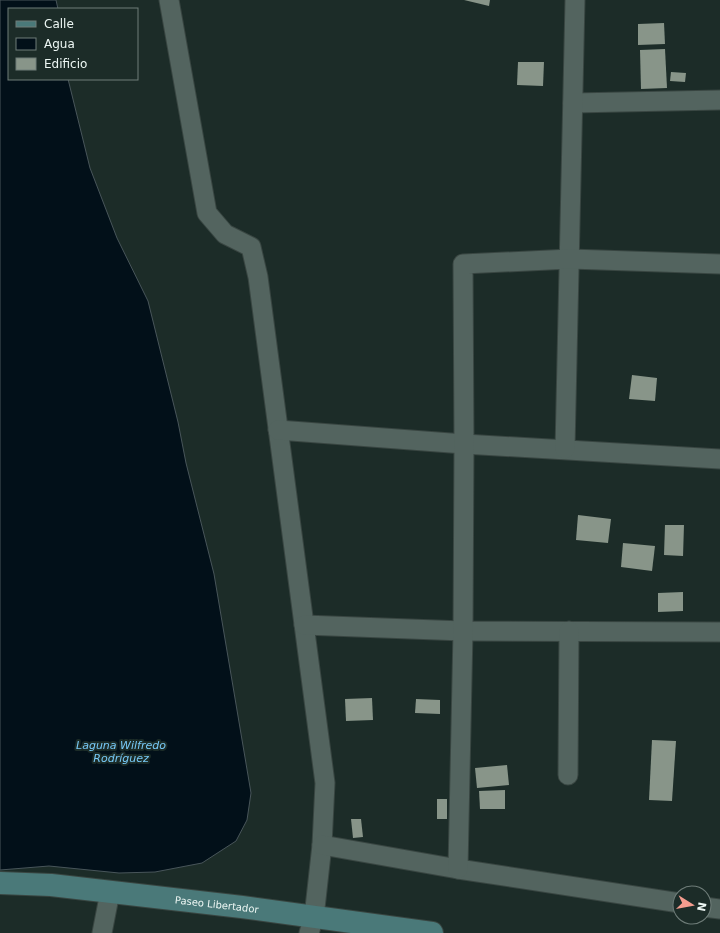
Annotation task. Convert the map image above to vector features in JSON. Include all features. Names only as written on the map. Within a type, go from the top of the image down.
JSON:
[{"type":"main road","name":"Paseo Libertador","points":[[0,883],[51,885],[110,892],[311,925],[432,933]]},
{"type":"street","points":[[169,0],[207,213],[225,234],[251,247],[258,277],[325,783],[322,845],[311,925]]},
{"type":"street","points":[[565,449],[575,0]]},
{"type":"street","points":[[573,103],[720,100]]},
{"type":"street","points":[[458,869],[463,631],[463,264],[570,259],[720,264]]},
{"type":"street","points":[[278,430],[464,444],[720,459]]},
{"type":"street","points":[[304,625],[463,631],[720,632]]},
{"type":"street","points":[[568,775],[569,631]]},
{"type":"street","points":[[322,845],[458,869],[672,902]]},
{"type":"street","points":[[102,933],[110,892]]},
{"type":"water","name":"Laguna Wilfredo Rodríguez","points":[[0,0],[56,0],[58,8],[8,8],[8,80],[68,80],[90,168],[117,238],[148,301],[214,574],[251,793],[247,820],[236,841],[202,863],[155,872],[119,873],[49,866],[0,870]]},
{"type":"building","points":[[464,0],[490,0],[489,6]]},
{"type":"building","points":[[664,23],[665,44],[638,45],[638,24]]},
{"type":"building","points":[[665,49],[667,88],[641,89],[640,50]]},
{"type":"building","points":[[518,62],[544,62],[543,86],[517,85]]},
{"type":"building","points":[[671,72],[686,73],[685,82],[670,81]]},
{"type":"building","points":[[632,375],[657,378],[655,401],[629,399]]},
{"type":"building","points":[[578,515],[611,519],[608,543],[576,540]]},
{"type":"building","points":[[665,525],[684,525],[683,556],[664,555]]},
{"type":"building","points":[[623,543],[655,546],[652,571],[621,567]]},
{"type":"building","points":[[683,592],[683,611],[658,612],[658,593]]},
{"type":"building","points":[[372,698],[373,720],[346,721],[345,699]]},
{"type":"building","points":[[416,699],[440,700],[440,714],[415,713]]},
{"type":"building","points":[[652,740],[676,741],[672,801],[649,800]]},
{"type":"building","points":[[507,765],[509,785],[477,788],[475,768]]},
{"type":"building","points":[[505,790],[505,809],[480,809],[479,791]]},
{"type":"building","points":[[437,799],[447,799],[447,819],[437,819]]},
{"type":"building","points":[[351,819],[361,819],[363,837],[353,838]]}]
